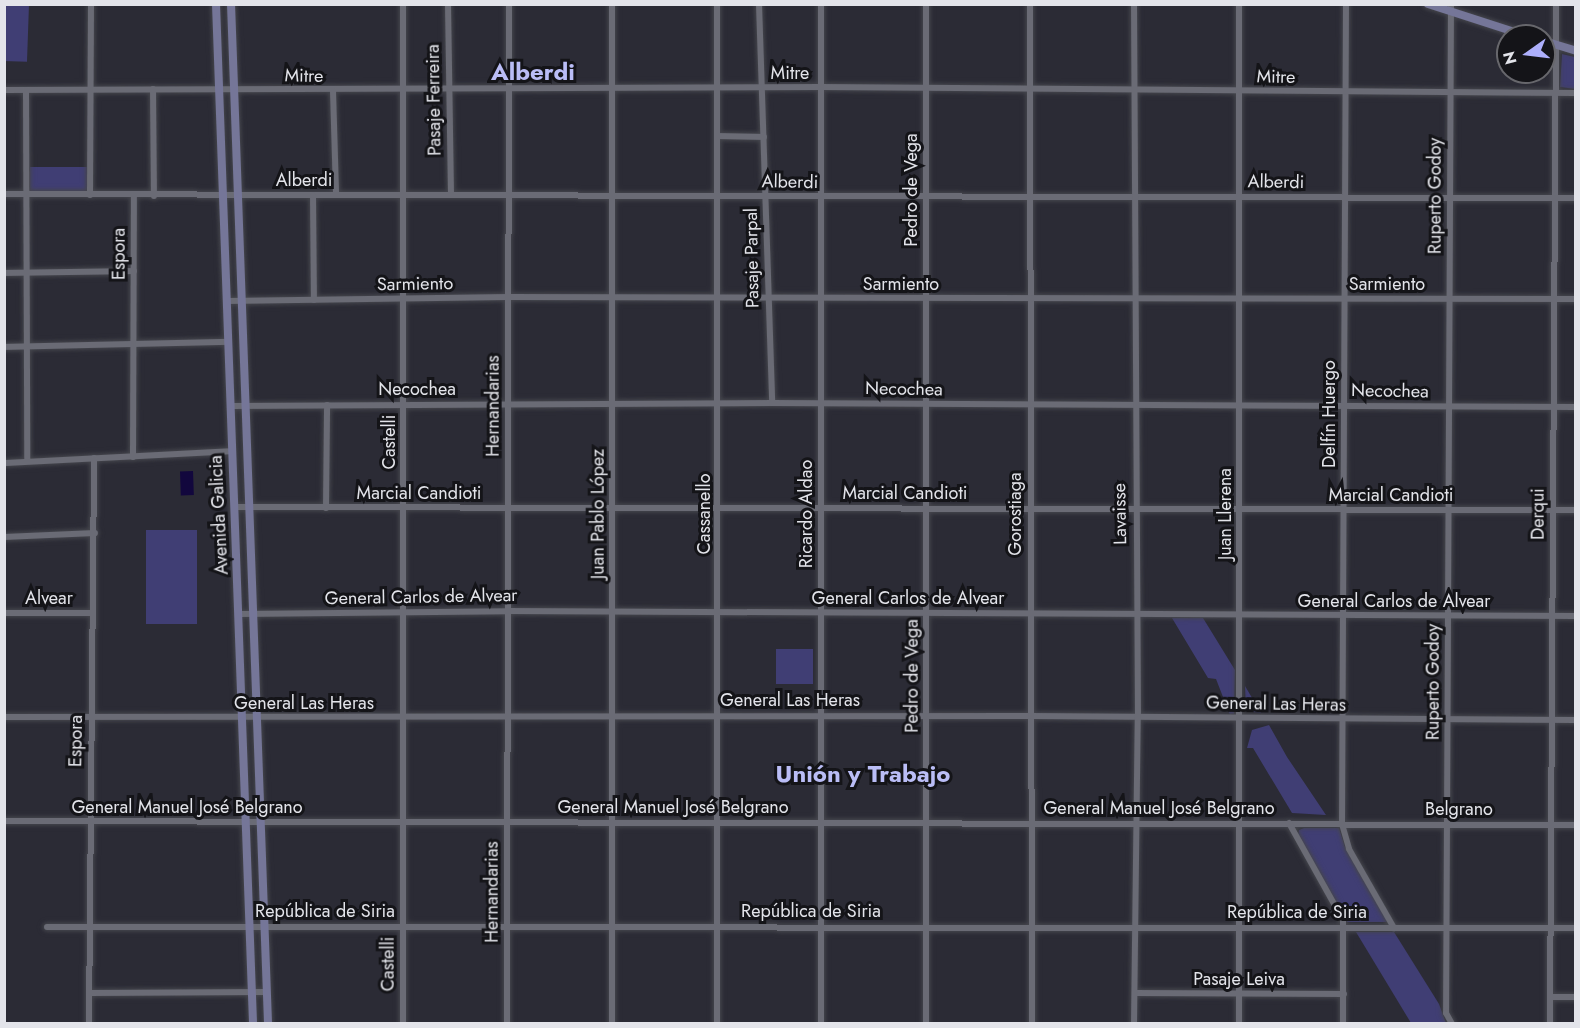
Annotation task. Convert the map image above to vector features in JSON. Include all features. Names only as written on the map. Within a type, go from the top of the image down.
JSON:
[{"type":"main road","name":"Avenida Galicia","points":[[216,4],[240,614],[253,1023]]},
{"type":"main road","name":"Avenida Galicia","points":[[231,4],[268,1023]]},
{"type":"main road","points":[[1428,4],[1451,9],[1496,25]]},
{"type":"main road","points":[[1556,45],[1575,51]]},
{"type":"street","points":[[90,195],[91,4]]},
{"type":"street","name":"Castelli","points":[[403,4],[405,195],[403,1023]]},
{"type":"street","name":"Pasaje Ferreira","points":[[448,4],[451,194]]},
{"type":"street","name":"Hernandarias","points":[[507,1023],[509,4]]},
{"type":"street","name":"Juan Pablo López","points":[[612,4],[612,1023]]},
{"type":"street","name":"Cassanello","points":[[717,4],[720,612],[717,1023]]},
{"type":"street","name":"Pasaje Parpal","points":[[759,4],[772,403]]},
{"type":"street","name":"Ricardo Aldao","points":[[821,4],[822,507],[819,926],[821,1023]]},
{"type":"street","name":"Pedro de Vega","points":[[926,4],[926,1023]]},
{"type":"street","name":"Gorostiaga","points":[[1030,4],[1032,1023]]},
{"type":"street","name":"Lavaisse","points":[[1134,4],[1134,406],[1138,718],[1134,1023]]},
{"type":"street","name":"Juan Llerena","points":[[1239,4],[1239,1023]]},
{"type":"street","name":"Delfín Huergo","points":[[1346,4],[1342,824],[1349,849],[1394,928]]},
{"type":"street","name":"Derqui","points":[[1556,4],[1556,24]]},
{"type":"street","name":"Ruperto Godoy","points":[[1451,9],[1446,1013],[1452,1023]]},
{"type":"street","name":"Derqui","points":[[1550,1023],[1554,84]]},
{"type":"street","name":"Mitre","points":[[4,90],[333,91],[450,88],[821,87],[925,91],[1575,93]]},
{"type":"street","points":[[153,89],[154,196]]},
{"type":"street","points":[[26,90],[24,347],[27,462]]},
{"type":"street","points":[[333,91],[336,195]]},
{"type":"street","points":[[718,136],[764,136]]},
{"type":"street","name":"Alberdi","points":[[4,194],[1575,198]]},
{"type":"street","points":[[313,195],[314,300]]},
{"type":"street","name":"Espora","points":[[133,457],[134,196]]},
{"type":"street","points":[[4,273],[134,271]]},
{"type":"street","name":"Sarmiento","points":[[227,301],[508,297],[613,300],[1575,299]]},
{"type":"street","points":[[4,347],[228,342]]},
{"type":"street","name":"Necochea","points":[[231,406],[772,403],[1575,407]]},
{"type":"street","points":[[326,507],[327,405]]},
{"type":"street","points":[[4,463],[232,451]]},
{"type":"street","name":"Espora","points":[[89,1023],[94,458]]},
{"type":"street","name":"Marcial Candioti","points":[[235,507],[404,509],[927,507],[1344,512],[1575,510]]},
{"type":"street","points":[[4,537],[95,533]]},
{"type":"street","name":"General Carlos de Alvear","points":[[240,614],[508,611],[1575,616]]},
{"type":"street","name":"Alvear","points":[[4,613],[93,613]]},
{"type":"street","name":"General Las Heras","points":[[4,717],[404,718],[927,715],[1575,720]]},
{"type":"street","name":"General Manuel José Belgrano","points":[[4,821],[403,824],[612,821],[1342,824]]},
{"type":"street","points":[[1289,823],[1344,927],[1343,1023]]},
{"type":"street","name":"Belgrano","points":[[1342,824],[1575,825]]},
{"type":"street","name":"República de Siria","points":[[47,927],[1575,928]]},
{"type":"street","points":[[90,993],[267,992]]},
{"type":"street","name":"Pasaje Leiva","points":[[1135,993],[1344,994]]},
{"type":"street","points":[[1550,997],[1575,997]]},
{"type":"shaded area","points":[[5,4],[29,5],[27,62],[4,61]]},
{"type":"shaded area","points":[[1562,54],[1575,57],[1575,89],[1560,87]]},
{"type":"shaded area","points":[[30,167],[87,167],[87,191],[30,191]]},
{"type":"shaded area","points":[[180,471],[193,471],[194,495],[181,495]]},
{"type":"shaded area","points":[[146,530],[197,530],[197,624],[146,624]]},
{"type":"shaded area","points":[[1172,618],[1203,618],[1235,670],[1234,714],[1230,715],[1216,679],[1208,678]]},
{"type":"shaded area","points":[[776,649],[813,649],[813,684],[776,684]]},
{"type":"shaded area","points":[[1245,686],[1261,713],[1246,711]]},
{"type":"shaded area","points":[[1269,725],[1287,757],[1326,815],[1292,813],[1253,748],[1247,748],[1252,730]]},
{"type":"shaded area","points":[[1304,828],[1339,828],[1346,850],[1389,922],[1347,922],[1298,836],[1299,830]]},
{"type":"shaded area","points":[[1356,932],[1394,932],[1439,1004],[1446,1023],[1411,1023]]},
{"type":"district","name":"Alberdi","points":[[533,72]]},
{"type":"district","name":"Unión y Trabajo","points":[[863,774]]}]
